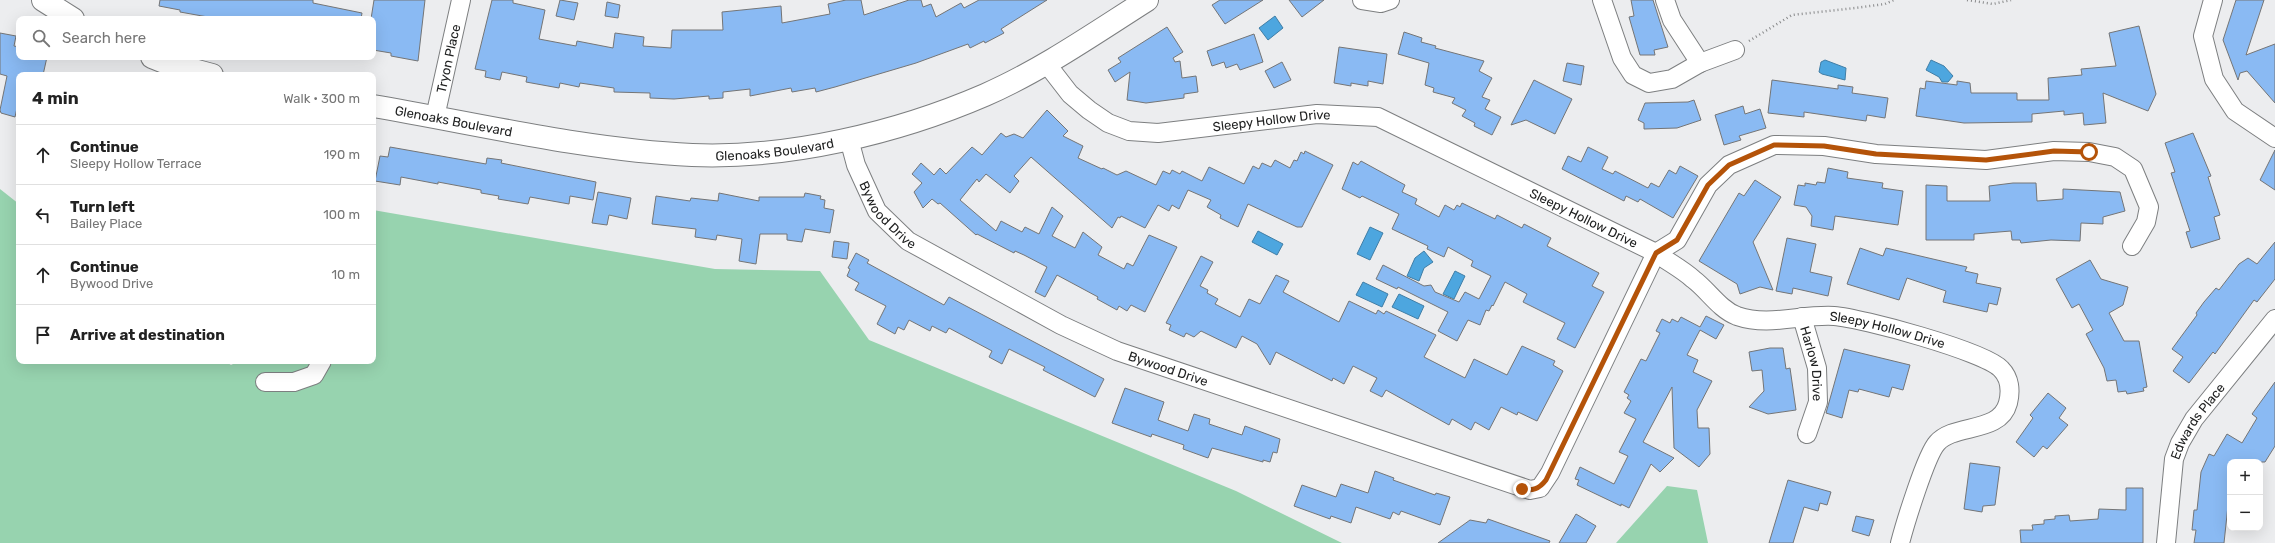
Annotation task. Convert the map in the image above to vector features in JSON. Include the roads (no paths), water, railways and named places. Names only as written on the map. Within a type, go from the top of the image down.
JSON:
[{"type":"street","points":[[43,0],[68,16]]},
{"type":"street","name":"Tryon Place","points":[[435,117],[461,0]]},
{"type":"street","name":"Glenoaks Boulevard","points":[[376,107],[637,151],[693,155],[742,154],[849,139],[916,120],[986,95],[1046,63],[1147,0]]},
{"type":"street","points":[[1362,0],[1381,3],[1390,0]]},
{"type":"street","points":[[1602,0],[1622,58],[1632,75],[1649,83],[1672,79],[1700,63],[1735,50]]},
{"type":"street","points":[[1665,0],[1672,20],[1700,63]]},
{"type":"street","points":[[2213,0],[2203,36],[2214,79],[2236,111],[2275,138]]},
{"type":"street","points":[[160,60],[201,72]]},
{"type":"street","name":"Sleepy Hollow Drive","points":[[1046,63],[1070,94],[1108,123],[1129,131],[1158,133],[1317,114],[1378,117],[1656,253],[1694,279],[1715,300],[1736,315],[1755,321],[1777,321],[1802,317],[1833,316],[1876,324],[1969,353],[1993,363],[2008,378],[2010,396],[2002,415],[1984,425],[1954,433],[1937,443],[1928,460],[1900,543]]},
{"type":"street","name":"Bywood Drive","points":[[849,139],[856,164],[877,211],[908,241],[1061,325],[1117,351],[1522,489],[1530,490],[1540,488],[1550,473],[1656,253]]},
{"type":"street","points":[[1656,253],[1677,240],[1708,185],[1729,165],[1774,145],[1824,146],[1876,154],[1986,160],[2054,151],[2089,152],[2115,157],[2132,170],[2149,207],[2146,222],[2132,246]]},
{"type":"street","name":"Harlow Drive","points":[[1802,317],[1817,368],[1818,402],[1807,434]]},
{"type":"street","name":"Edwards Place","points":[[2166,543],[2174,459],[2180,443],[2194,419],[2275,319]]},
{"type":"street","points":[[265,382],[294,382],[314,376],[320,364]]},
{"type":"water","points":[[1275,16],[1283,28],[1268,40],[1259,28]]},
{"type":"water","points":[[1825,60],[1846,68],[1845,80],[1819,72],[1821,62]]},
{"type":"water","points":[[1931,60],[1944,66],[1953,76],[1948,82],[1942,82],[1939,77],[1926,70]]},
{"type":"water","points":[[1370,227],[1383,233],[1370,260],[1357,254]]},
{"type":"water","points":[[1258,231],[1283,244],[1277,255],[1252,242]]},
{"type":"water","points":[[1424,251],[1433,262],[1424,268],[1419,281],[1407,276],[1415,258]]},
{"type":"water","points":[[1455,271],[1465,276],[1454,299],[1443,294]]},
{"type":"water","points":[[1363,282],[1388,294],[1382,307],[1356,295]]},
{"type":"water","points":[[1399,294],[1424,306],[1418,319],[1392,307]]}]
